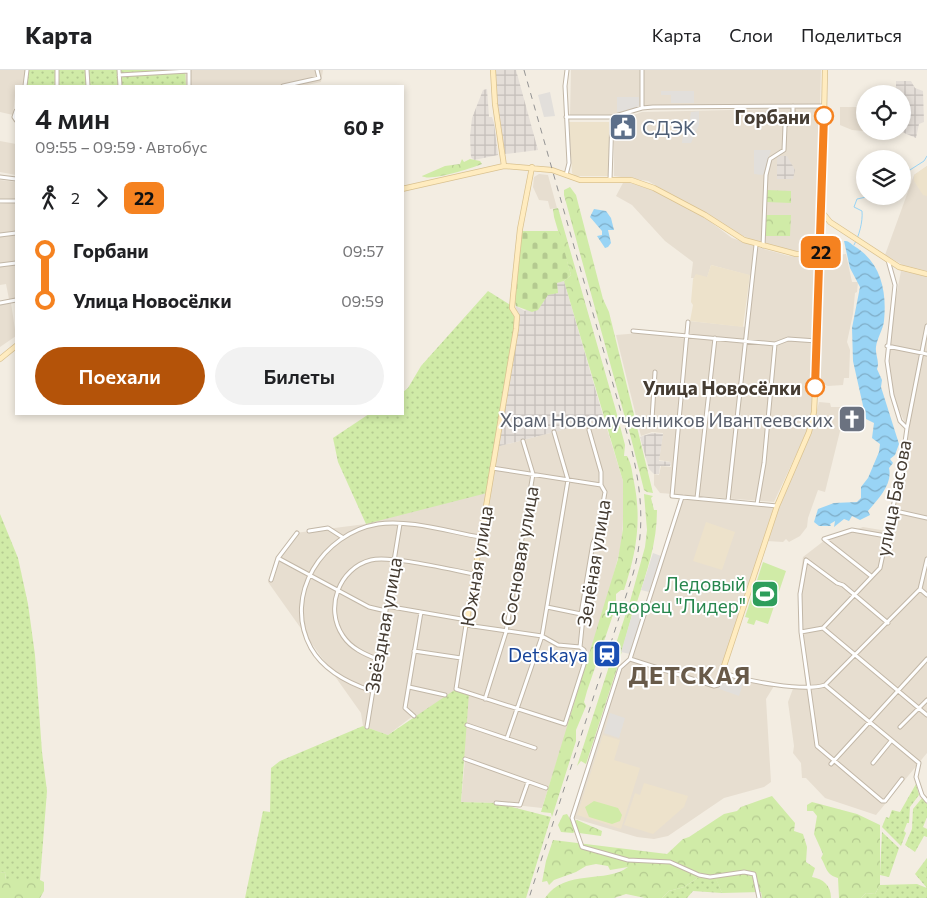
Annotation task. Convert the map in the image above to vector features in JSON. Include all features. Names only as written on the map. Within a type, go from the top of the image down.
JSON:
[{"type":"street","points":[[25,85],[27,70]]},
{"type":"street","points":[[57,70],[57,85]]},
{"type":"street","points":[[87,70],[88,85]]},
{"type":"street","points":[[119,70],[120,85]]},
{"type":"street","points":[[119,75],[188,70],[189,85]]},
{"type":"street","points":[[288,85],[319,78],[317,70]]},
{"type":"street","points":[[493,70],[495,104],[504,166]]},
{"type":"street","points":[[566,175],[569,163],[566,117],[567,70]]},
{"type":"street","points":[[642,70],[642,108]]},
{"type":"street","points":[[630,659],[714,686],[718,685],[777,506],[812,420],[818,342],[824,70]]},
{"type":"street","points":[[763,247],[766,181],[770,159],[784,150],[785,126],[793,117],[793,106]]},
{"type":"street","points":[[566,117],[612,118],[642,108],[824,106]]},
{"type":"street","points":[[610,180],[612,118]]},
{"type":"street","points":[[502,154],[506,161],[513,166]]},
{"type":"street","points":[[493,168],[499,164],[502,154]]},
{"type":"street","points":[[404,189],[504,166],[532,167],[557,171],[580,180],[631,180],[647,185],[705,215],[744,240],[756,245],[811,256],[821,254]]},
{"type":"street","name":"Южная улица","points":[[485,699],[456,690],[516,329],[517,316],[512,308],[520,229],[532,167]]},
{"type":"street","points":[[0,177],[15,179]]},
{"type":"street","points":[[0,201],[15,201]]},
{"type":"street","points":[[822,212],[830,222],[899,267],[927,274]]},
{"type":"street","points":[[822,223],[830,222]]},
{"type":"street","points":[[0,235],[15,233]]},
{"type":"street","points":[[728,501],[756,245]]},
{"type":"street","points":[[888,260],[896,285],[887,346],[892,396],[900,421],[907,428]]},
{"type":"street","points":[[0,265],[15,263]]},
{"type":"street","points":[[0,302],[15,300]]},
{"type":"street","points":[[688,322],[672,496],[777,506]]},
{"type":"street","name":"улица Басова","points":[[823,628],[880,568],[901,470],[907,428],[927,326]]},
{"type":"street","points":[[633,332],[687,335],[775,344],[788,339],[818,342]]},
{"type":"street","points":[[697,498],[715,338]]},
{"type":"street","points":[[757,504],[764,463],[775,344]]},
{"type":"street","points":[[887,346],[927,354]]},
{"type":"street","points":[[0,359],[15,347]]},
{"type":"street","points":[[652,419],[655,372]]},
{"type":"street","name":"Зелёная улица","points":[[518,709],[565,724],[586,658],[584,650],[580,648],[583,617],[581,614],[593,543],[598,532],[605,492],[601,485],[602,472],[590,430]]},
{"type":"street","points":[[507,738],[542,636],[568,480],[554,432]]},
{"type":"street","name":"Сосновая улица","points":[[485,699],[506,632],[533,474],[523,441]]},
{"type":"street","points":[[492,468],[601,485]]},
{"type":"street","points":[[682,497],[630,659],[620,668],[574,810],[572,823],[582,847],[628,860],[670,862],[698,875],[720,876],[749,872],[754,874],[757,878],[759,898]]},
{"type":"street","points":[[891,510],[927,518]]},
{"type":"street","points":[[372,691],[342,680],[311,648],[303,621],[305,586],[320,558],[342,537],[379,524],[400,524],[480,537]]},
{"type":"street","name":"Звёздная улица","points":[[367,727],[400,524]]},
{"type":"street","points":[[309,531],[328,528],[342,537]]},
{"type":"street","points":[[871,576],[824,539],[852,530],[886,536]]},
{"type":"street","points":[[271,580],[278,558],[297,533]]},
{"type":"street","points":[[278,558],[369,607],[386,611]]},
{"type":"street","points":[[377,659],[354,648],[338,628],[334,602],[338,590],[352,569],[361,563],[383,558],[474,574]]},
{"type":"street","points":[[724,669],[724,673],[740,679],[808,688],[825,685],[920,590],[926,577],[927,559]]},
{"type":"street","points":[[888,624],[854,594],[806,560],[800,594],[801,632],[816,744],[832,762],[882,801],[885,801],[902,779]]},
{"type":"street","points":[[920,590],[927,595]]},
{"type":"street","points":[[386,606],[422,612],[506,632],[542,636],[558,645],[580,648]]},
{"type":"street","points":[[547,607],[581,614]]},
{"type":"street","points":[[414,716],[406,708],[422,612]]},
{"type":"street","points":[[801,632],[823,628],[927,715]]},
{"type":"street","points":[[414,651],[461,658]]},
{"type":"street","points":[[832,762],[927,659]]},
{"type":"street","points":[[825,685],[920,764],[916,777],[922,795],[927,801]]},
{"type":"street","points":[[409,687],[445,695]]},
{"type":"street","points":[[485,699],[518,709]]},
{"type":"street","points":[[900,727],[927,700]]},
{"type":"street","points":[[467,725],[535,748]]},
{"type":"street","points":[[873,763],[891,741]]},
{"type":"street","points":[[465,759],[546,788]]},
{"type":"street","points":[[496,803],[520,806],[528,782]]},
{"type":"shaded area","points":[[0,70],[323,70],[321,82],[308,85],[15,85],[13,115],[0,112]]},
{"type":"shaded area","points":[[495,70],[516,70],[538,150],[505,154],[494,82]]},
{"type":"shaded area","points":[[571,70],[821,70],[820,104],[645,106],[613,115],[570,115]]},
{"type":"shaded area","points":[[896,81],[911,81],[915,88],[923,91],[924,122],[919,124],[916,138],[911,136],[911,85],[896,85]]},
{"type":"shaded area","points":[[487,89],[489,117],[492,117],[494,123],[498,155],[474,160],[471,157],[470,137],[472,118],[483,90]]},
{"type":"shaded area","points":[[661,91],[694,91],[694,103],[671,103],[671,95],[661,95]]},
{"type":"shaded area","points":[[550,92],[555,116],[544,117],[538,95]]},
{"type":"shaded area","points":[[617,97],[639,97],[639,106],[617,113]]},
{"type":"shaded area","points":[[840,107],[856,107],[856,130],[840,125]]},
{"type":"shaded area","points":[[821,108],[818,250],[811,254],[773,247],[743,236],[648,181],[614,176],[614,122],[642,112]]},
{"type":"shaded area","points":[[699,111],[699,125],[691,143],[682,143],[683,134],[689,125],[691,112]]},
{"type":"shaded area","points":[[569,122],[610,122],[608,176],[575,176],[572,173]]},
{"type":"shaded area","points":[[0,141],[15,144],[15,175],[0,172]]},
{"type":"shaded area","points":[[754,150],[771,150],[763,175],[754,174]]},
{"type":"shaded area","points":[[777,156],[787,156],[795,170],[793,179],[777,179]]},
{"type":"shaded area","points":[[927,166],[927,271],[903,265],[885,255],[903,205],[911,205],[911,183],[914,175]]},
{"type":"shaded area","points":[[927,166],[927,196],[923,195],[914,181],[914,175]]},
{"type":"shaded area","points":[[539,174],[548,175],[557,208],[550,209],[548,201],[539,200],[533,187],[534,177]]},
{"type":"shaded area","points":[[0,180],[15,182],[15,199],[0,199]]},
{"type":"shaded area","points":[[624,181],[653,190],[704,217],[732,238],[756,246],[752,276],[711,265],[707,278],[691,278],[693,262],[665,241],[632,205],[616,196]]},
{"type":"shaded area","points":[[15,202],[15,231],[0,233],[0,204]]},
{"type":"shaded area","points":[[15,235],[15,262],[0,263],[0,237]]},
{"type":"shaded area","points":[[831,236],[839,245],[838,255],[846,254],[852,282],[858,282],[847,342],[850,350],[849,378],[844,378],[843,385],[828,386],[817,382],[823,239]]},
{"type":"shaded area","points":[[757,247],[789,256],[813,258],[821,263],[811,415],[807,431],[774,502],[660,493],[654,485],[654,474],[659,475],[661,466],[671,467],[671,462],[659,460],[663,433],[652,432],[641,436],[616,335],[640,333],[687,339],[689,321],[747,327]]},
{"type":"shaded area","points":[[15,265],[15,298],[9,299],[6,284],[0,285],[0,267]]},
{"type":"shaded area","points":[[711,265],[750,275],[743,327],[690,321],[693,305],[691,302],[693,279],[696,274],[707,277]]},
{"type":"shaded area","points":[[901,271],[927,276],[927,753],[876,815],[825,798],[806,778],[802,778],[801,763],[793,753],[794,746],[788,702],[794,686],[806,687],[799,631],[798,593],[803,557],[825,540],[863,527],[887,531],[906,425],[892,395],[886,349]]},
{"type":"shaded area","points":[[564,281],[604,419],[496,447],[516,306],[525,311],[548,295],[556,283]]},
{"type":"shaded area","points":[[11,303],[15,337],[0,347],[0,305]]},
{"type":"shaded area","points":[[819,402],[830,403],[831,407],[843,407],[841,427],[825,492],[818,490],[808,518],[807,527],[800,536],[789,542],[786,539],[783,542],[767,541],[775,516],[812,430]]},
{"type":"shaded area","points":[[604,419],[623,481],[622,542],[601,623],[542,808],[496,803],[461,802],[465,759],[414,715],[388,735],[363,726],[361,713],[268,582],[276,557],[295,533],[366,524],[496,447]]},
{"type":"shaded area","points":[[652,433],[663,434],[659,461],[671,462],[670,466],[660,466],[659,474],[654,474],[649,469],[640,437]]},
{"type":"shaded area","points":[[683,498],[777,506],[723,669],[725,673],[736,677],[738,681],[774,686],[766,699],[771,782],[764,787],[724,798],[668,836],[654,839],[637,837],[573,818],[620,672],[631,660]]},
{"type":"shaded area","points":[[706,522],[735,532],[722,570],[693,561]]},
{"type":"shaded area","points":[[653,553],[661,556],[649,592],[641,590]]},
{"type":"shaded area","points":[[647,601],[630,654],[621,652],[634,608]]},
{"type":"shaded area","points":[[734,629],[724,673],[735,681],[743,683],[739,696],[714,687]]},
{"type":"shaded area","points":[[610,713],[625,718],[619,738],[604,733]]},
{"type":"shaded area","points":[[603,735],[620,740],[614,760],[640,768],[621,829],[577,815]]},
{"type":"shaded area","points":[[644,783],[688,796],[684,807],[653,834],[624,825],[635,793],[640,795]]},
{"type":"green space","points":[[28,70],[119,70],[119,85],[26,85]]},
{"type":"green space","points":[[120,70],[185,70],[186,85],[121,85]]},
{"type":"green space","points":[[462,159],[464,162],[470,159],[480,161],[482,164],[442,176],[422,176],[445,166],[460,164]]},
{"type":"green space","points":[[570,187],[576,195],[603,299],[609,312],[653,493],[644,490],[629,430],[633,425],[627,425],[564,195],[564,190]]},
{"type":"green space","points":[[767,190],[791,191],[791,203],[766,202]]},
{"type":"green space","points":[[558,208],[615,407],[625,445],[624,456],[627,456],[631,466],[638,510],[638,524],[635,550],[628,577],[624,590],[616,594],[616,606],[587,691],[584,702],[586,706],[576,730],[576,741],[552,817],[551,813],[541,812],[618,559],[623,529],[623,481],[564,281],[571,275],[554,217],[553,209]]},
{"type":"green space","points":[[766,215],[791,215],[790,236],[765,236]]},
{"type":"green space","points":[[522,231],[559,231],[571,275],[564,281],[557,283],[558,293],[548,295],[538,310],[532,312],[516,306],[515,302]]},
{"type":"green space","points":[[488,291],[512,306],[517,316],[487,493],[366,524],[338,462],[333,438],[368,415],[404,415],[404,391],[408,388],[421,366]]},
{"type":"green space","points":[[644,494],[653,496],[651,498],[654,510],[657,510],[657,522],[648,568],[637,602],[633,606],[629,605],[645,547],[647,530]]},
{"type":"green space","points":[[0,514],[18,558],[28,604],[35,655],[42,752],[47,791],[40,880],[5,880],[6,873],[0,872]]},
{"type":"green space","name":"Ледовый дворец \"Лидер\"","points":[[763,562],[786,571],[768,624],[756,620],[754,625],[747,623],[749,618],[745,617]]},
{"type":"green space","points":[[628,607],[634,608],[620,658],[612,656]]},
{"type":"green space","points":[[611,660],[619,662],[586,764],[581,761],[577,766]]},
{"type":"green space","points":[[456,689],[469,693],[461,802],[496,803],[551,817],[526,898],[245,898],[263,811],[270,812],[271,768],[280,761],[363,726],[388,735]]},
{"type":"green space","points":[[916,784],[919,795],[910,807],[909,823],[907,823],[904,831],[906,833],[901,846],[882,827],[886,817],[889,818],[892,810],[900,812]]},
{"type":"green space","points":[[772,796],[795,823],[794,831],[803,834],[807,847],[806,862],[815,868],[812,877],[826,883],[831,893],[831,898],[762,898],[761,892],[722,893],[715,877],[702,875],[684,887],[669,891],[662,898],[645,898],[626,894],[614,898],[545,898],[553,889],[563,883],[575,879],[609,875],[628,867],[610,870],[608,866],[596,864],[586,866],[554,880],[549,885],[547,881],[542,882],[553,840],[667,854],[683,839],[724,814],[737,811],[741,807]]},
{"type":"green space","points":[[922,798],[927,804],[927,817],[923,827],[927,829],[927,837],[924,836],[915,852],[905,845],[912,829],[913,809]]},
{"type":"green space","points":[[594,801],[618,808],[622,815],[620,821],[612,824],[589,817],[585,807]]},
{"type":"green space","points":[[812,802],[857,814],[880,825],[880,885],[875,894],[866,893],[861,898],[839,898],[838,878],[831,875],[827,870],[821,858],[823,854],[814,834],[817,816],[813,811],[807,811],[807,805]]},
{"type":"green space","points":[[567,814],[572,822],[577,820],[602,831],[601,836],[576,831],[573,833],[561,832],[558,825],[563,815]]},
{"type":"green space","points":[[882,832],[899,848],[889,877],[880,875]]},
{"type":"green space","points":[[927,858],[927,888],[915,874]]},
{"type":"green space","points":[[0,872],[6,873],[5,880],[40,880],[44,882],[44,891],[40,898],[0,898]]},
{"type":"green space","points":[[702,875],[715,876],[722,893],[693,891],[687,898],[662,898],[669,891],[684,887]]},
{"type":"green space","points":[[917,884],[927,888],[927,898],[861,898],[866,893],[875,894],[880,885]]},
{"type":"water","points":[[594,209],[606,211],[611,218],[614,230],[608,230],[611,243],[605,248],[597,236],[602,235],[602,231],[590,217]]},
{"type":"water","points":[[844,241],[849,242],[870,260],[876,269],[883,288],[885,310],[876,347],[877,369],[882,380],[881,387],[899,444],[895,455],[890,459],[893,463],[889,468],[890,474],[887,485],[868,511],[870,515],[860,520],[852,516],[849,521],[844,519],[834,527],[835,521],[830,524],[831,526],[819,526],[814,522],[818,509],[834,503],[857,502],[861,498],[861,487],[868,478],[879,452],[880,444],[872,438],[874,423],[866,419],[853,361],[852,328],[860,287],[850,268]]},
{"type":"waterway","points":[[911,169],[924,161],[927,156]]},
{"type":"waterway","points":[[854,245],[858,237],[862,215],[862,211],[854,207],[856,202]]},
{"type":"railway","points":[[524,70],[632,451],[641,512],[641,528],[633,574],[529,898]]},
{"type":"bus line","name":"22","points":[[815,387],[819,323],[824,116]]},
{"type":"place","name":"Горбани","points":[[824,116]]},
{"type":"place","name":"СДЭК","points":[[623,127]]},
{"type":"place","name":"Улица Новосёлки","points":[[815,387]]},
{"type":"place","name":"Храм Новомученников Ивантеевских","points":[[852,419]]},
{"type":"place","name":"Ледовый дворец \"Лидер\"","points":[[765,594]]},
{"type":"place","name":"Detskaya","points":[[607,654]]},
{"type":"district","name":"ДЕТСКАЯ","points":[[690,674]]}]
